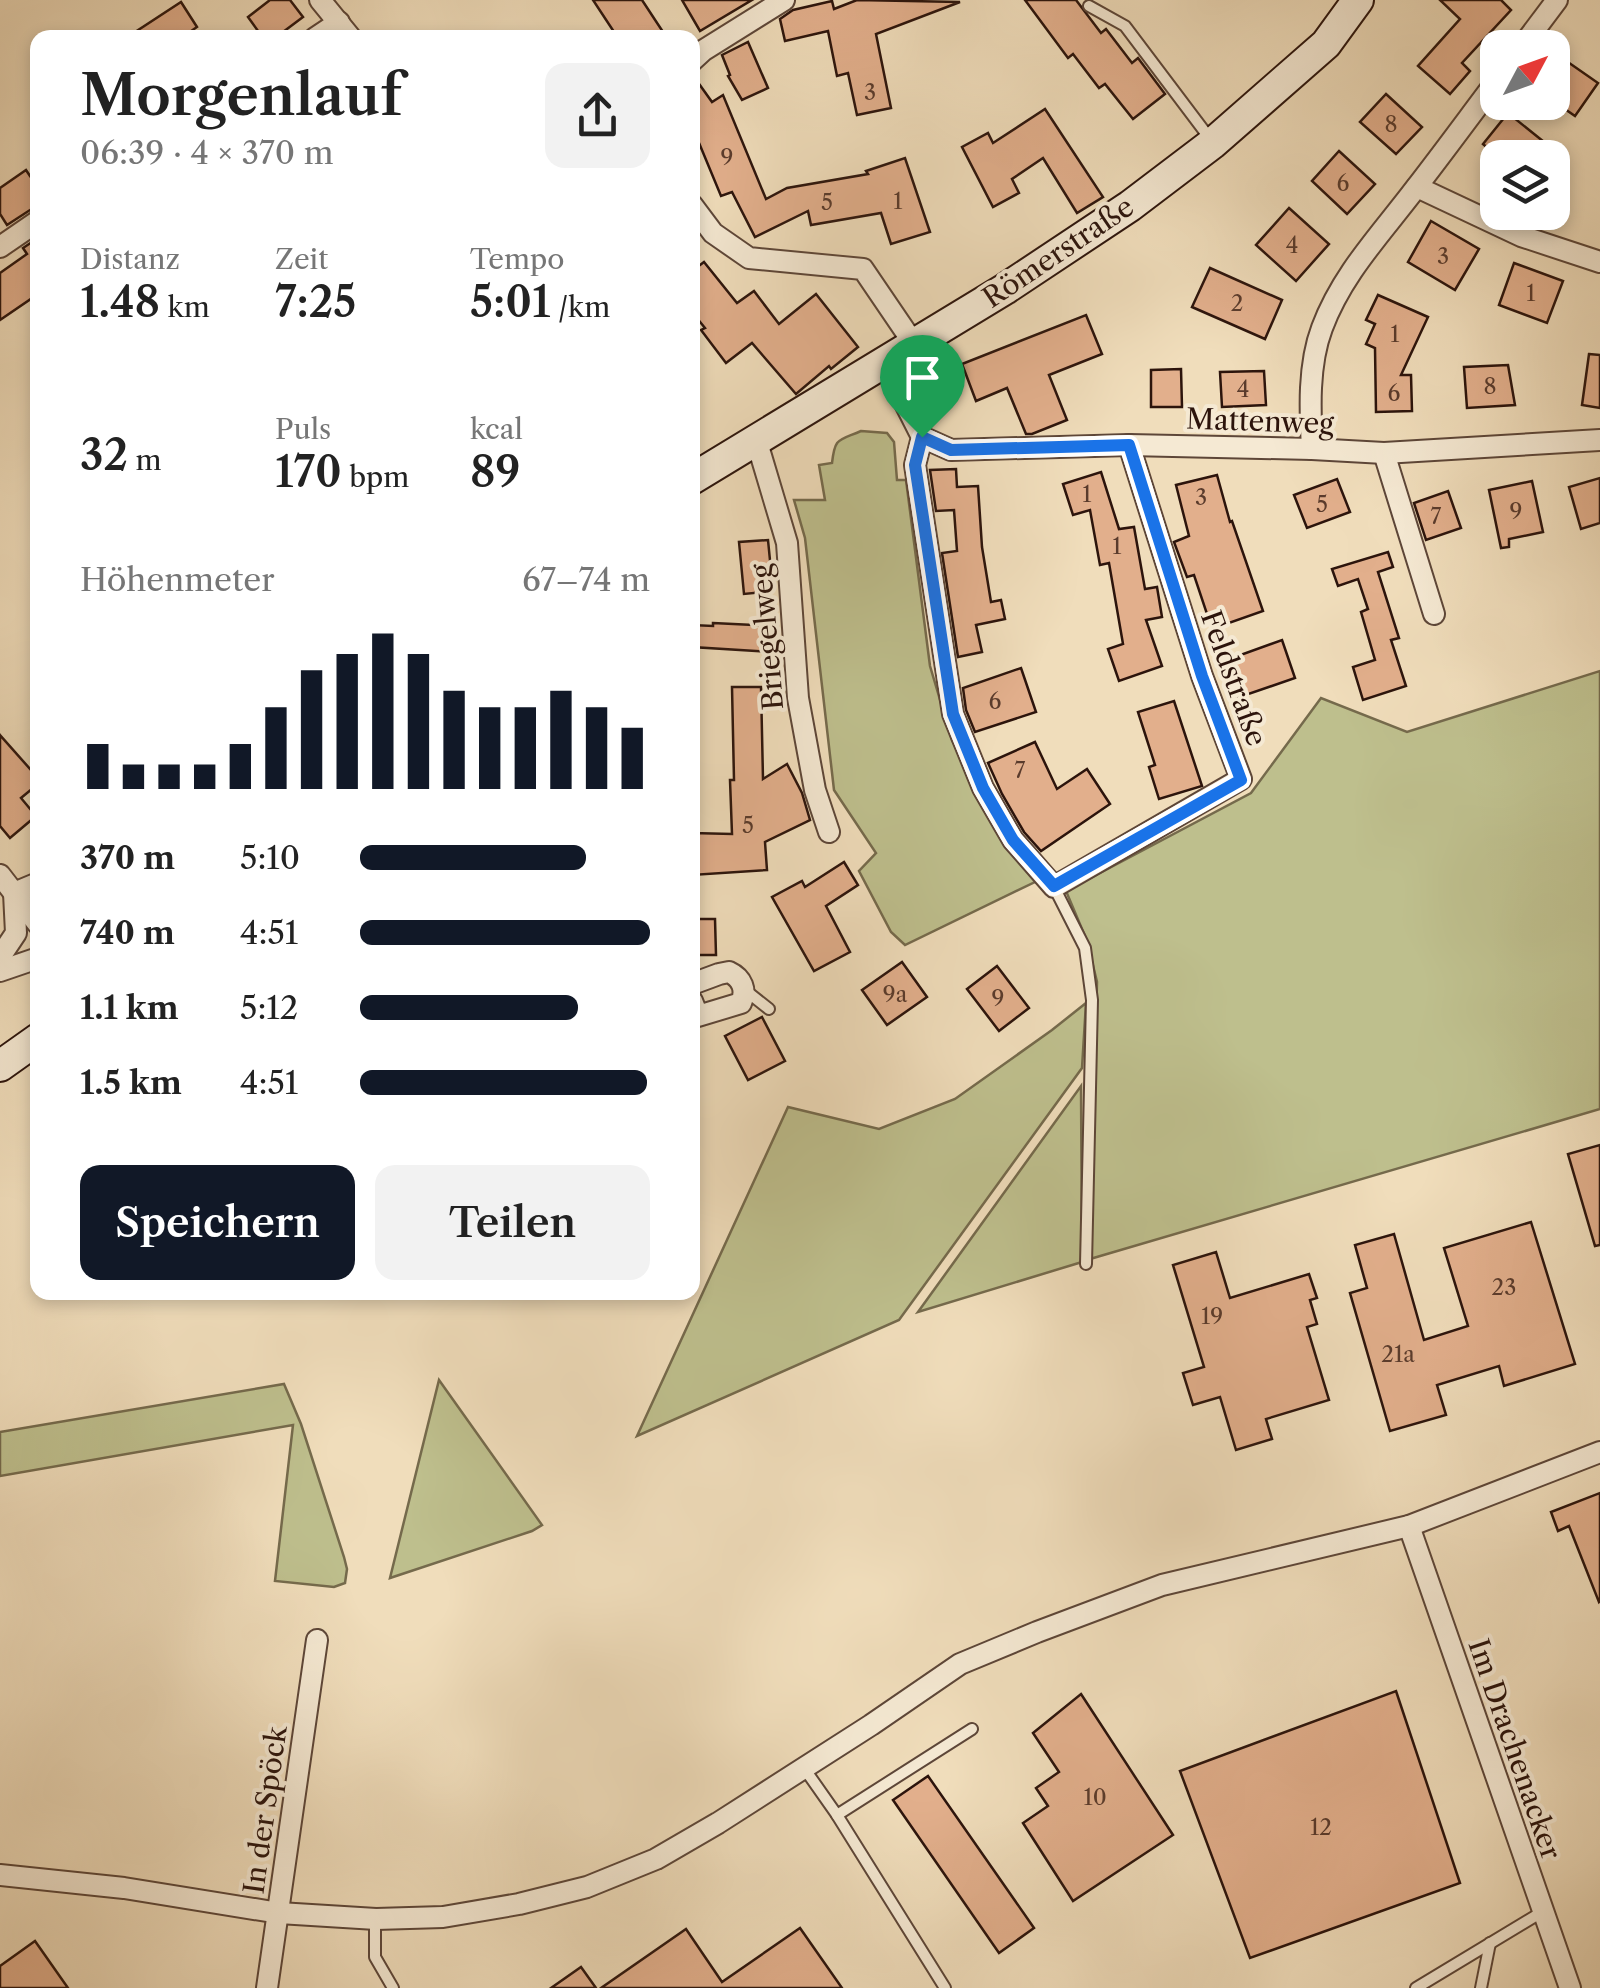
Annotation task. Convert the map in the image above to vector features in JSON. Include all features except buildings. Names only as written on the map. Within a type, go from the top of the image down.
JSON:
[{"type":"street","points":[[320,0],[345,30]]},
{"type":"street","points":[[700,54],[758,11],[784,0]]},
{"type":"street","name":"Römerstraße","points":[[700,474],[1005,290],[1130,206],[1213,143],[1326,44],[1358,0]]},
{"type":"street","points":[[1536,30],[1558,0]]},
{"type":"street","points":[[1312,449],[1309,398],[1321,330],[1360,258],[1480,103]]},
{"type":"street","points":[[1417,187],[1521,236],[1600,262]]},
{"type":"street","points":[[700,215],[714,233],[749,258],[863,269],[914,344]]},
{"type":"street","points":[[0,247],[30,226]]},
{"type":"street","points":[[884,362],[922,437],[915,465],[953,714],[983,788],[1013,840],[1054,886]]},
{"type":"street","name":"Mattenweg","points":[[922,437],[951,450],[1129,445],[1384,453],[1600,440]]},
{"type":"street","name":"Briegelweg","points":[[756,439],[787,544],[798,698],[815,790],[829,832]]},
{"type":"street","name":"Feldstraße","points":[[1054,886],[1241,780],[1202,676],[1129,445]]},
{"type":"street","points":[[1384,453],[1434,614]]},
{"type":"street","points":[[0,876],[30,913]]},
{"type":"street","points":[[14,892],[30,886]]},
{"type":"street","points":[[0,957],[16,933],[14,892]]},
{"type":"street","points":[[0,971],[30,961]]},
{"type":"street","points":[[700,981],[729,972],[744,989],[741,1003],[700,1015]]},
{"type":"street","points":[[0,1066],[30,1045]]},
{"type":"street","points":[[0,1875],[124,1888],[278,1914],[376,1919],[443,1917],[587,1888],[656,1858],[718,1823],[960,1664],[1162,1585],[1409,1526],[1600,1452]]},
{"type":"street","name":"Im Drachenacker","points":[[1409,1526],[1570,1988]]},
{"type":"street","name":"In der Spöck","points":[[267,1988],[318,1640]]},
{"type":"lane","points":[[1089,6],[1125,26],[1213,143]]},
{"type":"lane","points":[[1054,886],[1085,948],[1092,1000],[1086,1264]]},
{"type":"lane","points":[[744,989],[769,1010]]},
{"type":"lane","points":[[837,1815],[972,1729]]},
{"type":"lane","points":[[804,1768],[945,1988]]},
{"type":"lane","points":[[1416,1988],[1542,1912]]},
{"type":"lane","points":[[376,1919],[375,1957],[394,1988]]},
{"type":"lane","points":[[1480,1988],[1490,1943]]},
{"type":"green space","points":[[861,431],[887,433],[894,442],[897,480],[906,480],[930,666],[952,740],[970,777],[1037,881],[905,945],[891,932],[859,871],[876,853],[834,790],[805,538],[794,500],[825,500],[819,465],[832,463],[839,441]]},
{"type":"green space","points":[[1600,671],[1600,1109],[1090,1259],[1097,982],[1087,941],[1066,891],[1251,793],[1321,698],[1407,732]]},
{"type":"green space","points":[[1086,1003],[1082,1068],[899,1320],[637,1436],[788,1107],[879,1129],[955,1099]]},
{"type":"green space","points":[[1081,1086],[1082,1262],[918,1312]]},
{"type":"green space","points":[[439,1380],[542,1525],[390,1578]]},
{"type":"green space","points":[[284,1384],[301,1424],[347,1569],[345,1583],[334,1587],[275,1581],[293,1425],[0,1476],[0,1432]]},
{"type":"route","points":[[922,437],[951,450],[1129,445],[1202,676],[1241,780],[1054,886],[1013,840],[983,788],[953,714],[915,465],[922,437]]}]
